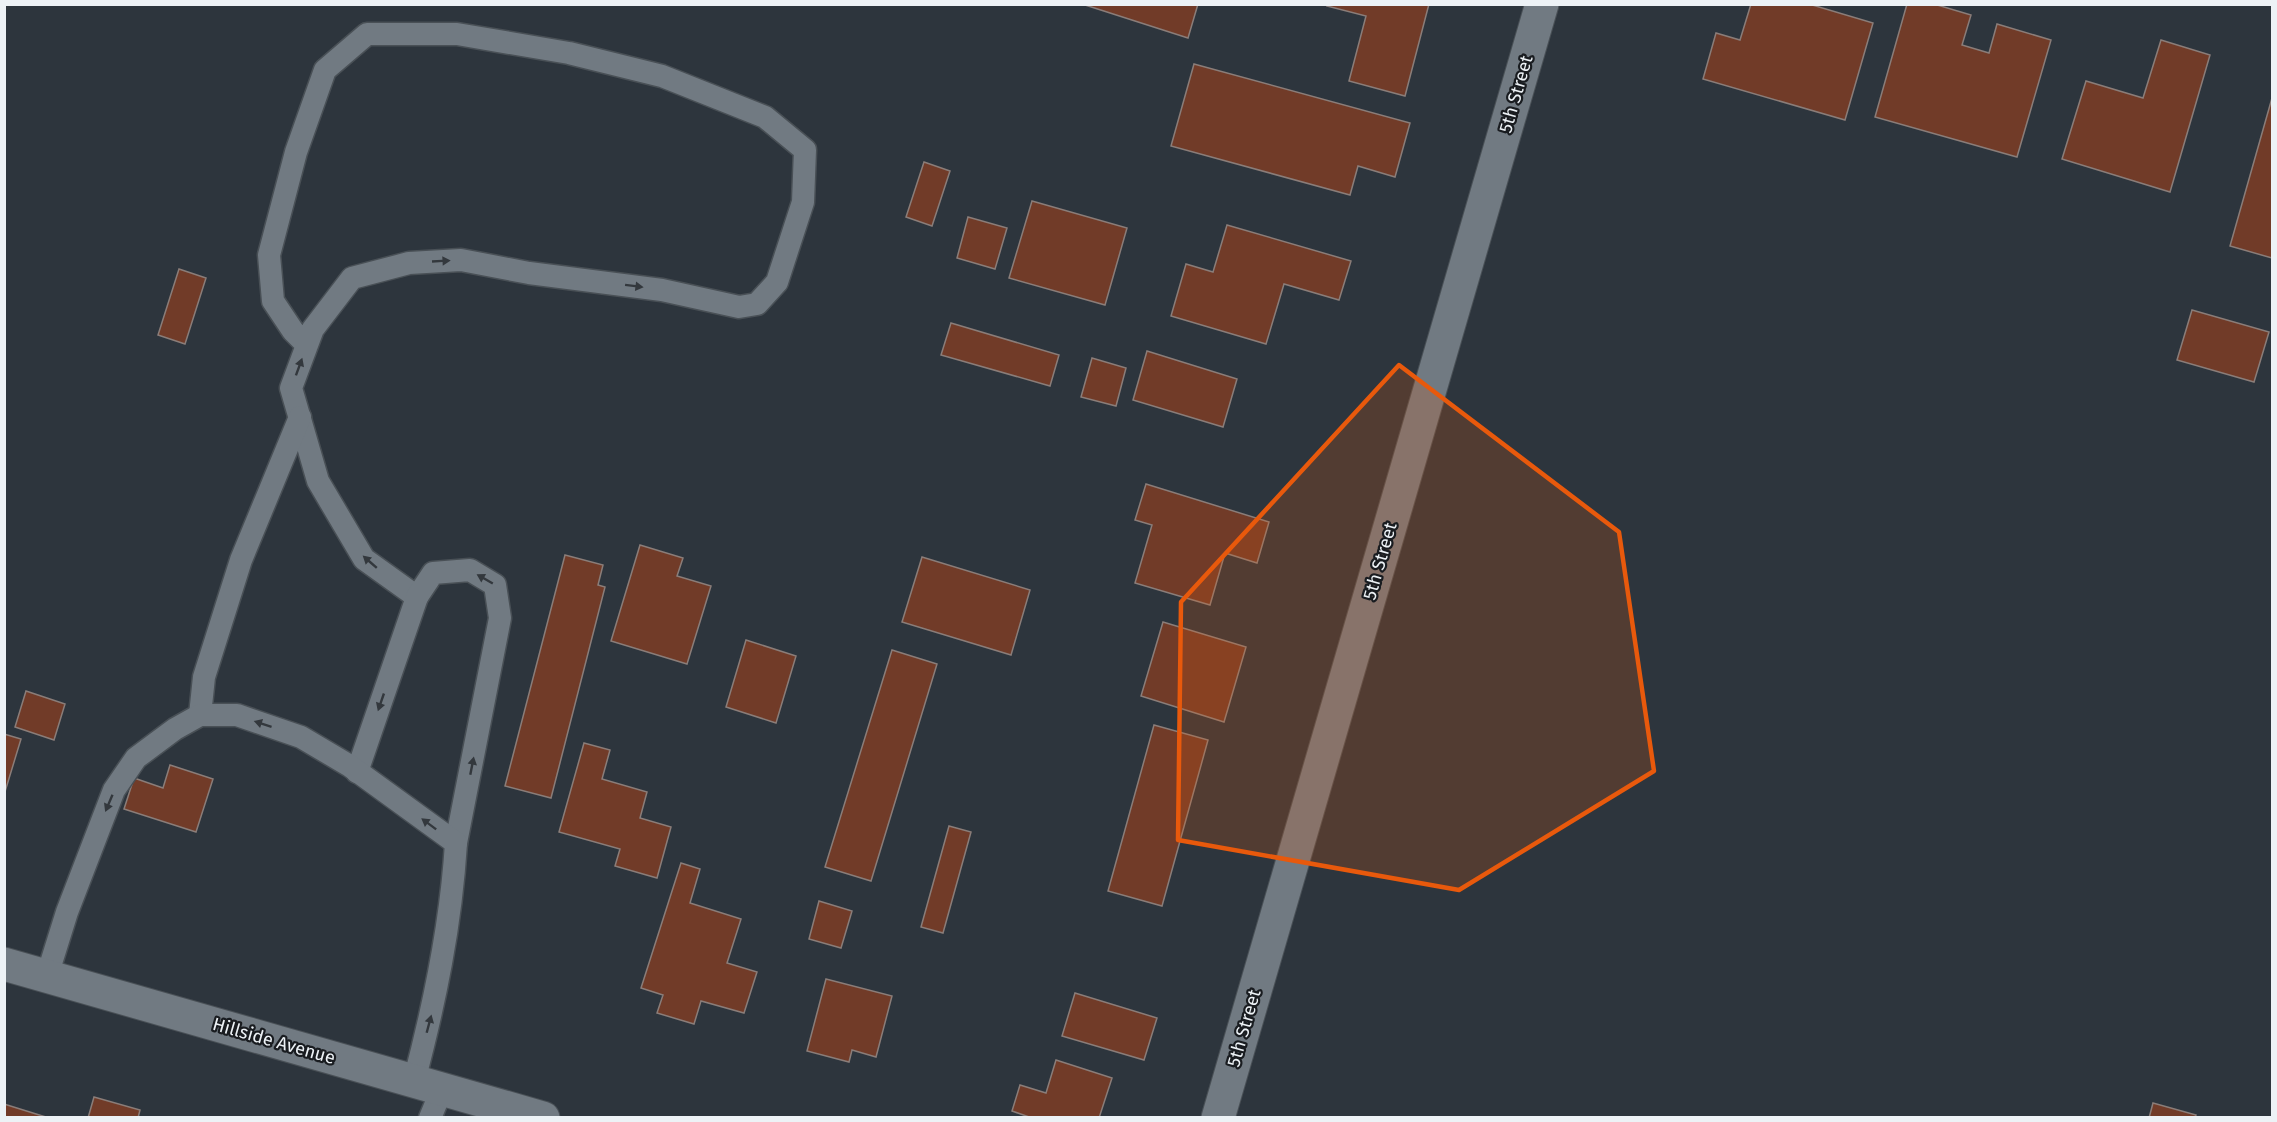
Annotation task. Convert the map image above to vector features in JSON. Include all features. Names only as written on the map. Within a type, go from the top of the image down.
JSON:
[{"type":"street","name":"5th Street","points":[[1218,1118],[1542,4]]},
{"type":"street","name":"Hillside Avenue","points":[[4,964],[429,1096],[543,1118]]},
{"type":"lane","points":[[307,345],[293,331],[273,301],[269,255],[296,152],[325,70],[367,34],[457,34],[569,53],[662,76],[765,117],[805,150],[803,202],[777,282],[757,304],[739,307],[662,290],[529,273],[461,260],[409,263],[352,278],[313,329],[291,388],[318,481],[364,559],[417,597]]},
{"type":"lane","points":[[200,714],[204,677],[241,560],[300,417]]},
{"type":"lane","points":[[357,772],[417,597],[433,573],[470,570],[495,585],[500,618],[456,843],[445,948],[432,1015],[429,1096]]},
{"type":"lane","points":[[47,976],[67,912],[114,790],[136,758],[175,729],[200,714],[237,715],[301,737],[357,772],[456,843]]},
{"type":"highlighted area","points":[[1399,365],[1619,532],[1654,771],[1459,890],[1178,840],[1181,602]]},
{"type":"building","points":[[1082,4],[1198,4],[1188,38]]},
{"type":"building","points":[[1328,4],[1429,4],[1405,96],[1349,81],[1366,16],[1327,6]]},
{"type":"building","points":[[1751,4],[1809,4],[1873,23],[1845,120],[1703,79],[1716,33],[1740,40]]},
{"type":"building","points":[[1907,4],[1934,4],[1971,15],[1962,45],[1989,53],[1997,24],[2051,40],[2017,157],[1875,117]]},
{"type":"building","points":[[2161,40],[2210,55],[2170,192],[2062,159],[2086,81],[2143,98]]},
{"type":"building","points":[[1194,64],[1410,123],[1395,177],[1358,166],[1350,195],[1171,146]]},
{"type":"building","points":[[2272,98],[2272,258],[2230,246]]},
{"type":"building","points":[[924,162],[950,171],[932,226],[906,217]]},
{"type":"building","points":[[1032,201],[1127,228],[1105,305],[1009,278]]},
{"type":"building","points":[[968,217],[1007,228],[995,269],[957,258]]},
{"type":"building","points":[[1227,225],[1351,261],[1339,300],[1284,284],[1266,344],[1171,316],[1186,264],[1213,272]]},
{"type":"building","points":[[179,269],[206,278],[185,344],[158,335]]},
{"type":"building","points":[[2192,310],[2269,332],[2254,382],[2177,360]]},
{"type":"building","points":[[951,323],[1059,355],[1050,386],[941,355]]},
{"type":"building","points":[[1147,351],[1237,379],[1223,427],[1133,400]]},
{"type":"building","points":[[1092,358],[1126,368],[1116,406],[1081,397]]},
{"type":"building","points":[[1146,484],[1269,522],[1257,563],[1225,553],[1210,605],[1135,583],[1152,525],[1135,520]]},
{"type":"building","points":[[640,545],[683,558],[677,576],[711,586],[687,664],[611,641]]},
{"type":"building","points":[[565,555],[603,565],[598,585],[605,587],[551,798],[505,786]]},
{"type":"building","points":[[922,557],[1030,590],[1011,655],[902,622]]},
{"type":"building","points":[[1163,622],[1246,647],[1224,722],[1141,696]]},
{"type":"building","points":[[746,640],[796,656],[776,723],[726,707]]},
{"type":"building","points":[[892,650],[937,664],[871,881],[825,867]]},
{"type":"building","points":[[26,691],[65,704],[54,740],[15,727]]},
{"type":"building","points":[[1154,725],[1208,740],[1162,906],[1108,891]]},
{"type":"building","points":[[4,734],[21,739],[4,795]]},
{"type":"building","points":[[584,743],[610,750],[602,779],[647,792],[640,818],[671,827],[657,878],[615,866],[620,849],[559,832]]},
{"type":"building","points":[[170,765],[213,779],[196,832],[124,809],[134,778],[163,788]]},
{"type":"building","points":[[949,826],[971,832],[943,933],[921,927]]},
{"type":"building","points":[[681,863],[700,869],[690,903],[741,919],[727,963],[757,972],[744,1013],[701,1001],[694,1024],[657,1013],[663,995],[641,988]]},
{"type":"building","points":[[819,901],[852,911],[841,948],[809,939]]},
{"type":"building","points":[[826,979],[892,996],[876,1057],[852,1050],[849,1062],[807,1051]]},
{"type":"building","points":[[1075,993],[1157,1018],[1144,1060],[1062,1036]]},
{"type":"building","points":[[1056,1060],[1112,1078],[1099,1118],[1032,1118],[1012,1111],[1020,1085],[1046,1093]]},
{"type":"building","points":[[94,1097],[140,1110],[138,1118],[88,1118]]},
{"type":"building","points":[[2153,1103],[2196,1115],[2195,1118],[2149,1118]]},
{"type":"building","points":[[4,1104],[49,1118],[4,1118]]}]
